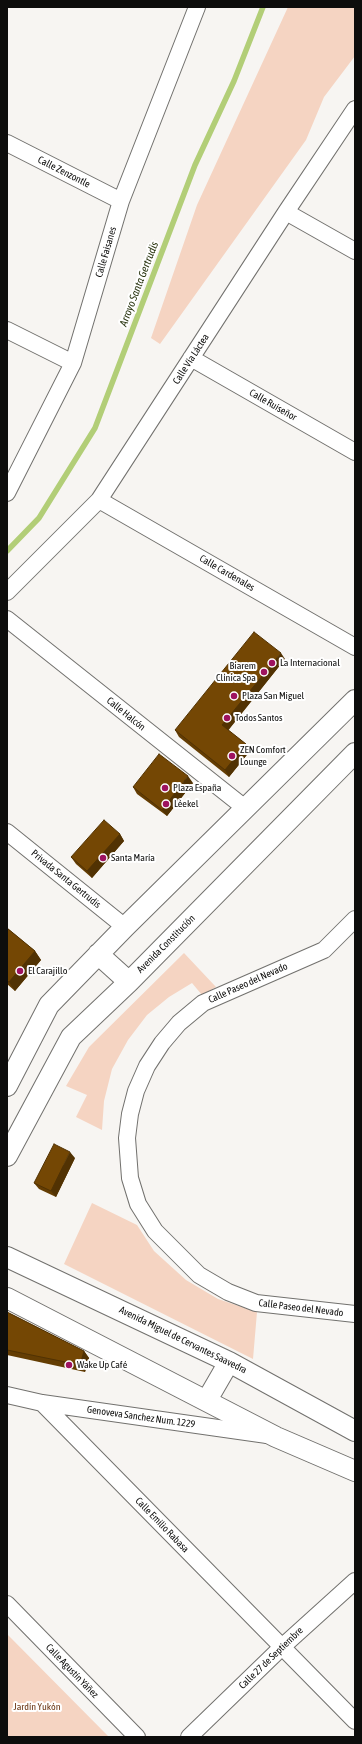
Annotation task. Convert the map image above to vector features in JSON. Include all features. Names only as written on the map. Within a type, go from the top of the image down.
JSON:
[{"type":"street","name":"Calle Faisanes","points":[[7,493],[73,363],[121,201],[197,7]]},
{"type":"street","name":"Calle Vía Láctea","points":[[7,592],[99,500],[286,212],[355,109]]},
{"type":"street","name":"Calle Zenzontle","points":[[7,143],[121,201]]},
{"type":"street","points":[[286,212],[355,251]]},
{"type":"street","points":[[7,330],[73,363]]},
{"type":"street","name":"Calle Ruiseñor","points":[[191,358],[355,452]]},
{"type":"street","name":"Calle Cardenales","points":[[99,500],[355,647]]},
{"type":"street","name":"Calle Halcón","points":[[7,619],[245,808]]},
{"type":"street","points":[[7,1086],[48,1005],[124,927],[355,700]]},
{"type":"street","name":"Avenida Constitución","points":[[7,1156],[71,1037],[129,982],[355,753]]},
{"type":"street","name":"Privada Santa Gertrudis","points":[[7,832],[124,927]]},
{"type":"street","name":"Calle Paseo del Nevado","points":[[355,919],[324,950],[203,1003],[179,1023],[162,1043],[147,1066],[138,1085],[130,1114],[127,1138],[130,1178],[138,1204],[155,1231],[199,1275],[228,1292],[256,1304],[355,1314]]},
{"type":"street","points":[[98,954],[129,982]]},
{"type":"street","name":"Avenida Miguel de Cervantes Saavedra","points":[[7,1257],[229,1362],[355,1431]]},
{"type":"street","points":[[7,1298],[208,1400],[276,1437],[355,1471]]},
{"type":"street","points":[[208,1400],[229,1362]]},
{"type":"street","name":"Genoveva Sanchez Num. 1229","points":[[7,1395],[42,1403],[276,1437]]},
{"type":"street","name":"Calle Emilio Rabasa","points":[[42,1403],[355,1721]]},
{"type":"street","name":"Calle 27 de Septiembre","points":[[190,1737],[282,1647],[355,1581]]},
{"type":"street","name":"Calle Agustín Yáñez","points":[[7,1604],[138,1737]]},
{"type":"green space","points":[[288,7],[355,7],[355,56],[324,97],[306,140],[160,344],[151,338],[197,205]]},
{"type":"green space","points":[[184,953],[216,987],[202,995],[192,983],[169,997],[147,1015],[128,1040],[112,1069],[104,1101],[102,1130],[76,1117],[87,1095],[66,1086],[89,1047]]},
{"type":"green space","points":[[92,1203],[137,1225],[154,1251],[186,1280],[218,1299],[257,1312],[253,1359],[64,1264]]},
{"type":"green space","name":"Jardín Yukón","points":[[7,1634],[109,1737],[7,1737]]},
{"type":"building","name":"Plaza San Miguel","points":[[254,632],[281,653],[222,725],[246,744],[225,770],[175,730]]},
{"type":"building","name":"Plaza España","points":[[159,754],[188,776],[162,810],[133,787]]},
{"type":"building","points":[[104,820],[120,834],[87,871],[71,857]]},
{"type":"building","points":[[7,928],[35,951],[9,982],[7,981]]},
{"type":"building","points":[[54,1144],[70,1152],[51,1191],[34,1183]]},
{"type":"building","points":[[7,1312],[84,1351],[80,1365],[7,1350]]},
{"type":"waterway","name":"Arroyo Santa Gertrudis","points":[[7,551],[39,518],[95,428],[195,165],[234,81],[263,7]]},
{"type":"place","name":"La Internacional","points":[[272,663]]},
{"type":"place","name":"Biarem Clínica Spa","points":[[264,672]]},
{"type":"place","name":"Plaza San Miguel","points":[[234,696]]},
{"type":"place","name":"Todos Santos","points":[[227,718]]},
{"type":"place","name":"ZEN Comfort Lounge","points":[[232,756]]},
{"type":"place","name":"Plaza España","points":[[165,788]]},
{"type":"place","name":"Léekel","points":[[166,804]]},
{"type":"place","name":"Santa María","points":[[103,858]]},
{"type":"place","name":"El Carajillo","points":[[20,971]]},
{"type":"place","name":"Wake Up Café","points":[[69,1365]]}]
